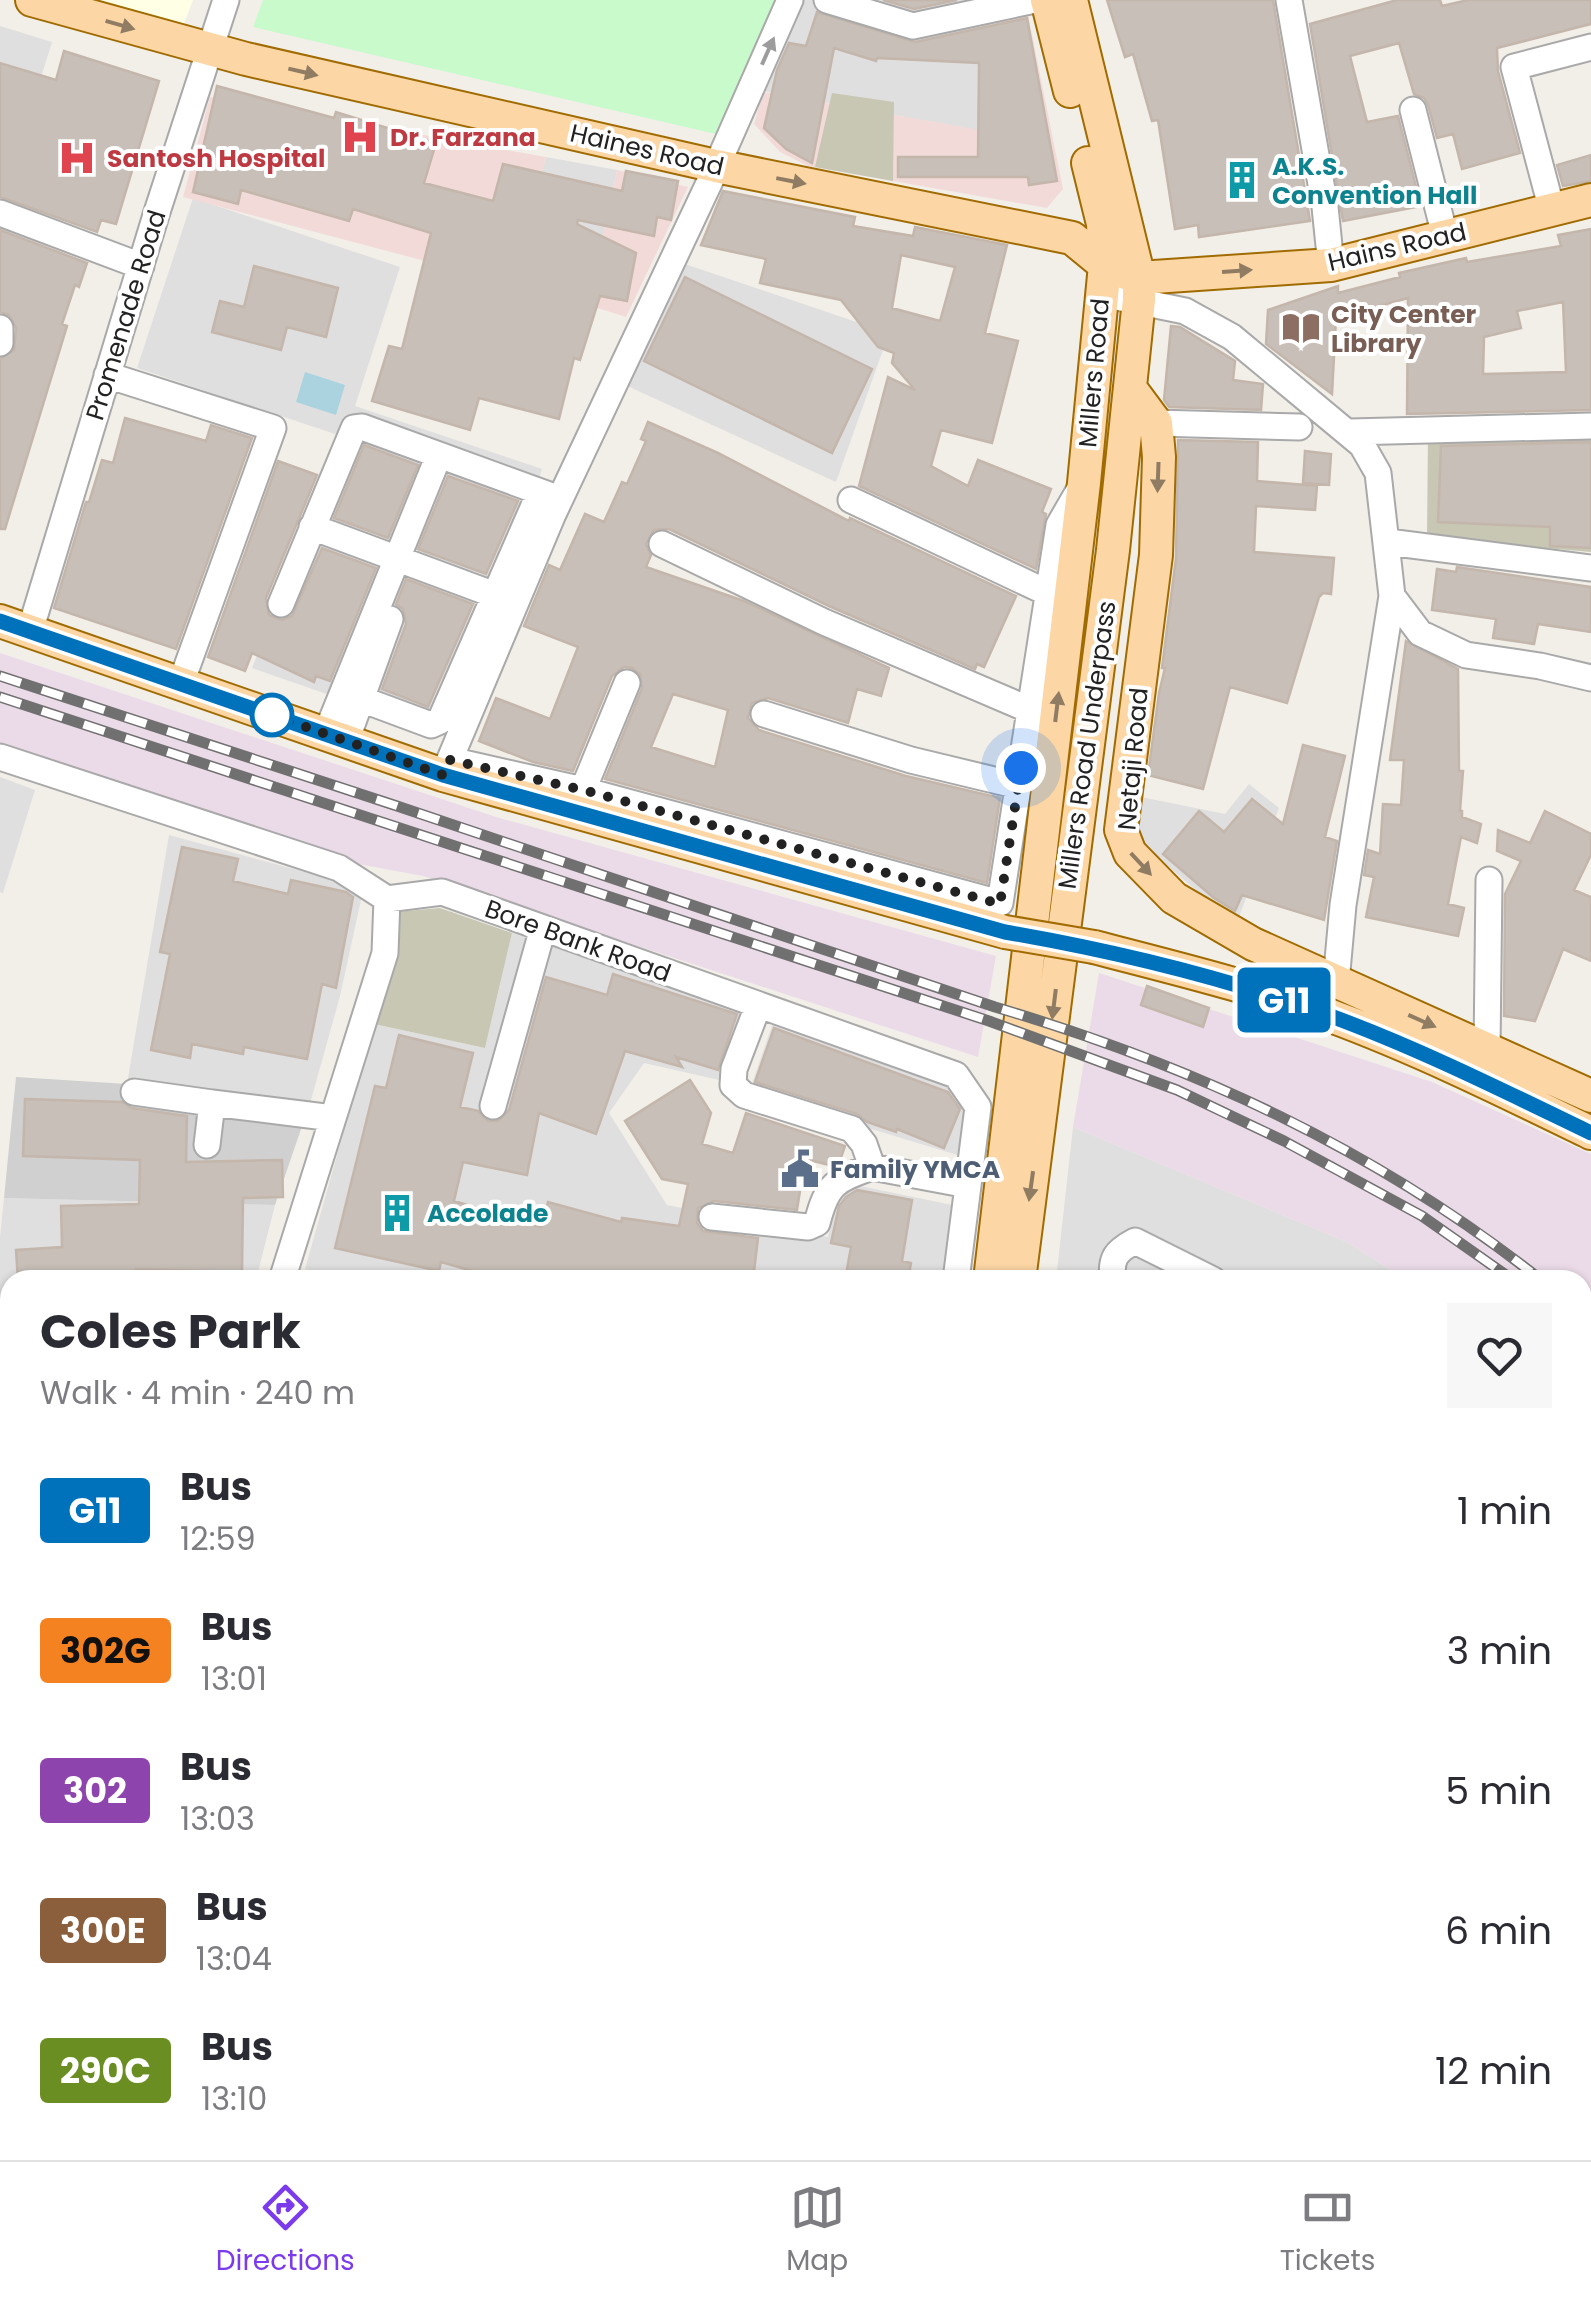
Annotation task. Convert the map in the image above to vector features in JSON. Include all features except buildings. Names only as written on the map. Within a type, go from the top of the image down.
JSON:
[{"type":"main road","name":"Haines Road","points":[[32,0],[208,50],[716,166],[1072,238],[1103,279],[1139,298]]},
{"type":"main road","name":"Millers Road","points":[[1047,0],[1099,203],[1103,279],[1084,482]]},
{"type":"main road","name":"Millers Road Underpass","points":[[1020,1270],[1113,550],[1139,298],[1071,0]]},
{"type":"main road","name":"Hains Road","points":[[1139,298],[1331,265],[1591,200]]},
{"type":"main road","points":[[1130,388],[1156,423]]},
{"type":"main road","name":"Netaji Road","points":[[1156,423],[1156,555],[1121,830],[1130,853],[1174,898],[1252,944],[1590,1094]]},
{"type":"main road","name":"Millers Road Underpass","points":[[991,1270],[1084,482]]},
{"type":"main road","points":[[15,626],[336,737],[1005,932],[1094,947],[1234,983],[1329,1015],[1439,1059],[1591,1132]]},
{"type":"street","name":"Promenade Road","points":[[15,626],[108,375],[226,0]]},
{"type":"street","points":[[361,699],[431,724],[440,721],[495,595],[550,496],[716,166],[790,0]]},
{"type":"street","points":[[827,0],[913,26],[1035,0]]},
{"type":"street","points":[[1289,0],[1326,207],[1331,265]]},
{"type":"street","points":[[1552,210],[1514,67],[1591,47]]},
{"type":"street","points":[[1414,110],[1446,236]]},
{"type":"street","points":[[0,213],[141,266]]},
{"type":"street","points":[[1139,298],[1185,311],[1232,337],[1350,432],[1378,474],[1392,596],[1343,905],[1336,982]]},
{"type":"street","points":[[0,328],[0,343]]},
{"type":"street","points":[[108,375],[272,428],[181,683]]},
{"type":"street","points":[[1156,423],[1299,428]]},
{"type":"street","points":[[1350,432],[1591,426]]},
{"type":"street","points":[[280,604],[354,428],[362,427],[550,496]]},
{"type":"street","points":[[336,737],[444,457]]},
{"type":"street","points":[[550,496],[447,767],[583,790],[1000,904],[1059,525],[1084,482]]},
{"type":"street","points":[[850,500],[1048,594]]},
{"type":"street","points":[[312,528],[495,595]]},
{"type":"street","points":[[1388,542],[1591,568]]},
{"type":"street","points":[[662,544],[824,622],[1030,710]]},
{"type":"street","points":[[336,737],[361,699],[403,561]]},
{"type":"street","points":[[1392,596],[1420,633],[1466,654],[1591,678]]},
{"type":"street","points":[[583,790],[627,683]]},
{"type":"street","points":[[764,714],[911,760],[1018,786]]},
{"type":"street","points":[[0,757],[339,868],[387,899],[385,953],[286,1270]]},
{"type":"street","points":[[1487,1050],[1489,880]]},
{"type":"street","name":"Bore Bank Road","points":[[387,899],[442,892],[956,1075],[978,1107],[957,1270]]},
{"type":"street","points":[[492,1106],[543,928]]},
{"type":"street","points":[[758,1006],[734,1069],[733,1085],[744,1094],[852,1129],[864,1144],[872,1166]]},
{"type":"street","points":[[134,1092],[333,1118]]},
{"type":"street","points":[[207,1145],[212,1103]]},
{"type":"street","points":[[712,1217],[808,1227],[816,1223],[824,1195],[840,1178],[872,1166],[968,1185]]},
{"type":"street","points":[[1112,1270],[1118,1250],[1135,1241],[1193,1270]]},
{"type":"shaded area","points":[[89,0],[193,0],[182,29]]},
{"type":"shaded area","points":[[797,0],[971,0],[992,133],[762,91]]},
{"type":"shaded area","points":[[971,0],[1025,0],[1063,189],[1047,208],[808,166],[780,152],[754,124],[763,92],[991,132]]},
{"type":"shaded area","points":[[0,26],[52,42],[4,196],[0,195]]},
{"type":"shaded area","points":[[832,93],[894,102],[893,181],[815,167]]},
{"type":"shaded area","points":[[210,97],[546,157],[512,284],[183,197]]},
{"type":"shaded area","points":[[546,157],[617,170],[602,242],[512,284]]},
{"type":"shaded area","points":[[617,170],[688,187],[626,317],[563,297],[602,241]]},
{"type":"shaded area","points":[[193,198],[400,267],[355,406],[542,469],[453,738],[252,668],[344,437],[137,368]]},
{"type":"shaded area","points":[[685,264],[889,333],[836,482],[623,384]]},
{"type":"shaded area","points":[[1428,434],[1591,434],[1591,552],[1427,538]]},
{"type":"shaded area","points":[[0,653],[496,817],[996,956],[978,1057],[423,876],[347,862],[0,746]]},
{"type":"shaded area","points":[[0,777],[35,790],[3,893],[0,892]]},
{"type":"shaded area","points":[[1249,784],[1279,808],[1236,925],[1145,846],[1134,827],[1141,797],[1225,814]]},
{"type":"shaded area","points":[[169,835],[345,883],[358,894],[361,900],[340,996],[311,1100],[127,1084]]},
{"type":"shaded area","points":[[440,908],[512,933],[485,1048],[374,1024],[396,912]]},
{"type":"shaded area","points":[[512,933],[748,1010],[728,1082],[644,1063],[609,1113],[667,1205],[828,1237],[841,1182],[957,1206],[949,1270],[305,1269],[374,1024],[485,1048]]},
{"type":"shaded area","points":[[1099,973],[1432,1082],[1591,1154],[1591,1270],[1391,1270],[1347,1242],[1073,1127]]},
{"type":"shaded area","points":[[774,1020],[951,1078],[972,1108],[964,1157],[749,1092]]},
{"type":"shaded area","points":[[16,1077],[311,1100],[275,1205],[4,1198]]},
{"type":"shaded area","points":[[1073,1127],[1347,1242],[1391,1270],[1057,1270]]},
{"type":"shaded area","points":[[4,1198],[275,1205],[259,1270],[0,1270]]},
{"type":"green space","points":[[263,0],[777,0],[716,134],[253,27]]},
{"type":"water","points":[[305,372],[345,385],[336,415],[296,402]]},
{"type":"railway","points":[[0,676],[1141,1056],[1212,1085],[1349,1152],[1479,1233],[1528,1270]]},
{"type":"railway","points":[[0,697],[989,1021],[1177,1090],[1284,1141],[1422,1216],[1499,1270]]},
{"type":"bus line","name":"G11","points":[[0,621],[443,775],[1005,932],[1094,947],[1234,983],[1329,1015],[1439,1059],[1591,1133]]},
{"type":"place","name":"Dr. Farzana","points":[[360,137]]},
{"type":"place","name":"Santosh Hospital","points":[[77,158]]},
{"type":"place","name":"A.K.S. Convention Hall","points":[[1242,180]]},
{"type":"place","name":"City Center Library","points":[[1301,328]]},
{"type":"place","name":"Family YMCA","points":[[800,1169]]},
{"type":"place","name":"Accolade","points":[[397,1213]]},
{"type":"route","points":[[272,715],[443,775],[450,760],[583,790],[1000,904],[1021,768]]}]
